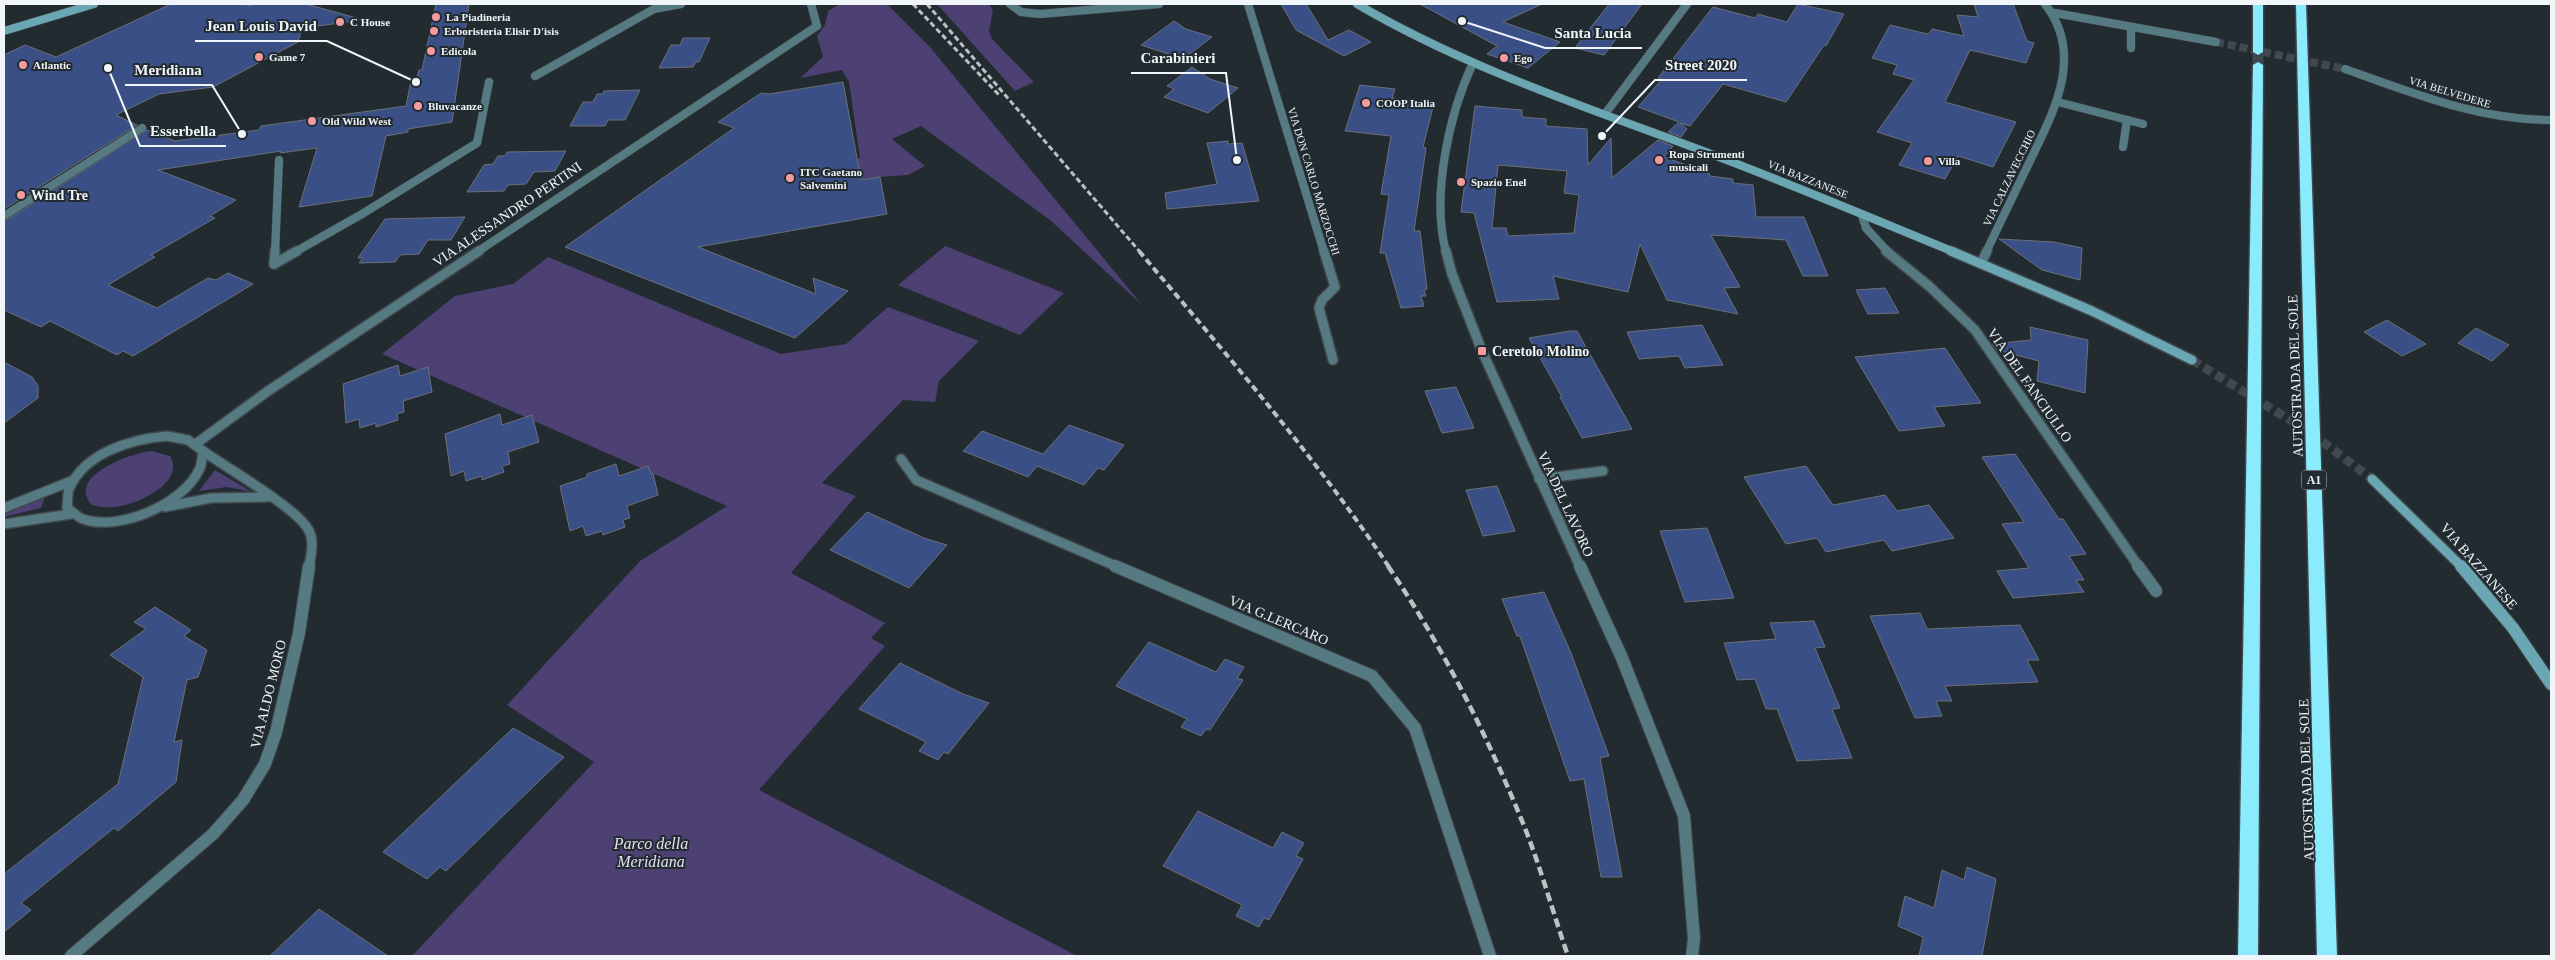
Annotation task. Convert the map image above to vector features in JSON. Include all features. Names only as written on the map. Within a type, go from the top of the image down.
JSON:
[{"type":"highway","points":[[2248,956],[2258,4]]},
{"type":"highway","name":"AUTOSTRADA DEL SOLE","points":[[2301,4],[2327,956]]},
{"type":"main road","points":[[4,31],[94,4]]},
{"type":"main road","name":"VIA BAZZANESE","points":[[1357,4],[1403,30],[1473,63],[1772,177],[1981,263],[2122,324],[2192,360]]},
{"type":"main road","name":"VIA BAZZANESE","points":[[2372,479],[2448,550],[2506,619],[2540,665],[2551,684]]},
{"type":"street","points":[[535,76],[654,9],[681,4]]},
{"type":"street","name":"VIA ALESSANDRO PERTINI","points":[[200,447],[268,391],[817,26],[811,4]]},
{"type":"street","points":[[1010,4],[1020,12],[1040,14],[1159,4]]},
{"type":"street","name":"VIA DON CARLO MARZOCCHI","points":[[1248,4],[1335,287],[1322,300],[1319,308],[1333,360]]},
{"type":"street","points":[[1605,114],[1686,4]]},
{"type":"street","points":[[2046,4],[2055,14],[2216,42]]},
{"type":"street","name":"VIA CALZAVECCHIO","points":[[1981,263],[2058,102],[2063,78],[2063,54],[2055,14]]},
{"type":"street","points":[[2131,27],[2131,48]]},
{"type":"street","name":"VIA DEL LAVORO","points":[[1473,63],[1464,82],[1450,125],[1442,198],[1443,241],[1452,274],[1482,352],[1622,658],[1684,816],[1694,939],[1692,956]]},
{"type":"street","name":"VIA BELVEDERE","points":[[2345,69],[2481,115],[2525,121],[2551,120]]},
{"type":"street","points":[[279,160],[274,264],[362,214],[477,143],[489,82]]},
{"type":"street","points":[[2058,102],[2143,124]]},
{"type":"street","points":[[2123,147],[2126,120]]},
{"type":"street","points":[[4,216],[142,128]]},
{"type":"street","name":"VIA DEL FANCIULLO","points":[[1862,215],[1869,232],[1880,246],[1929,286],[1975,330],[2156,590]]},
{"type":"street","name":"VIA ALDO MORO","points":[[71,956],[213,834],[243,800],[265,764],[276,732],[299,633],[312,545],[309,530],[296,514],[268,497],[186,437],[172,435],[136,440],[100,456],[74,480],[66,495],[67,508],[72,514]]},
{"type":"street","points":[[154,510],[177,496],[193,480],[202,465],[200,447]]},
{"type":"street","name":"VIA G.LERCARO","points":[[901,459],[916,480],[1372,676],[1415,728],[1490,956]]},
{"type":"street","points":[[1539,479],[1603,471]]},
{"type":"street","name":"VIA ALDO MORO","points":[[4,508],[74,480]]},
{"type":"street","points":[[4,524],[72,514],[80,519],[105,523],[121,521],[154,510],[211,498],[268,497]]},
{"type":"green space","points":[[840,4],[887,4],[930,47],[1142,305],[1050,220],[921,126],[892,139],[925,166],[908,175],[880,177],[767,193],[765,172],[860,158],[849,82],[842,70],[800,78],[823,57],[817,36],[825,25],[828,11]]},
{"type":"green space","points":[[937,4],[989,4],[993,10],[989,31],[992,39],[1034,82],[1015,91]]},
{"type":"green space","points":[[945,246],[1064,293],[1020,335],[898,285]]},
{"type":"green space","name":"Parco della Meridiana","points":[[548,257],[781,354],[846,344],[888,307],[979,341],[939,381],[935,402],[903,400],[822,483],[856,496],[791,573],[885,623],[871,638],[885,646],[759,790],[1077,956],[412,956],[594,762],[507,705],[640,561],[727,506],[382,354],[455,296],[513,284]]},
{"type":"green space","points":[[151,451],[170,456],[173,466],[171,475],[165,483],[156,491],[135,502],[115,507],[92,505],[86,494],[87,485],[94,476],[117,461]]},
{"type":"green space","points":[[215,470],[252,492],[227,487],[199,491]]},
{"type":"green space","points":[[45,497],[41,508],[4,517],[4,514]]},
{"type":"building","points":[[171,4],[244,4],[250,6],[254,4],[306,4],[364,20],[302,28],[298,42],[213,87],[159,94],[116,115],[137,125],[4,209],[4,55],[25,45],[56,57]]},
{"type":"building","points":[[436,4],[469,4],[452,122],[408,129],[408,132],[386,136],[372,196],[299,207],[317,148],[280,153],[281,151],[158,170],[236,200],[210,216],[215,218],[151,255],[155,257],[108,285],[157,308],[208,278],[216,280],[228,273],[253,284],[133,356],[123,351],[117,355],[50,321],[41,327],[4,310],[4,222],[147,130],[175,141],[259,130],[261,126],[406,106],[411,81],[416,80],[419,70],[422,70]]},
{"type":"building","points":[[1281,4],[1306,4],[1328,40],[1349,30],[1371,42],[1344,56],[1296,30]]},
{"type":"building","points":[[1420,4],[1542,4],[1503,22],[1560,42],[1528,68],[1487,54],[1497,46]]},
{"type":"building","points":[[1609,4],[1642,4],[1604,55],[1575,48]]},
{"type":"building","points":[[1798,4],[1844,14],[1826,46],[1824,45],[1786,102],[1723,84],[1690,126],[1680,123],[1687,129],[1681,137],[1668,132],[1679,122],[1638,107],[1662,79],[1658,78],[1713,7],[1755,18],[1758,14],[1787,22]]},
{"type":"building","points":[[1974,4],[2013,4],[2027,41],[2034,43],[2026,63],[1970,50],[1945,102],[2016,122],[1993,167],[1958,156],[1945,179],[1899,165],[1912,143],[1877,132],[1914,80],[1893,74],[1897,65],[1872,58],[1890,25],[1929,34],[1932,29],[1964,36],[1957,15],[1978,17]]},
{"type":"building","points":[[1174,21],[1186,29],[1212,37],[1183,59],[1141,45]]},
{"type":"building","points":[[683,38],[710,38],[699,62],[696,62],[693,67],[659,68],[671,45],[680,45]]},
{"type":"building","points":[[1192,67],[1210,79],[1238,88],[1208,113],[1164,97],[1174,89],[1167,86]]},
{"type":"building","points":[[843,82],[861,180],[880,177],[887,214],[698,247],[816,294],[813,278],[848,291],[795,338],[565,247],[734,128],[718,122],[761,93],[769,94]]},
{"type":"building","points":[[1360,85],[1395,89],[1392,98],[1434,103],[1423,147],[1426,148],[1414,231],[1420,231],[1427,289],[1424,290],[1426,296],[1421,296],[1424,306],[1401,308],[1385,253],[1380,253],[1389,195],[1381,194],[1391,136],[1345,131]]},
{"type":"building","points":[[640,90],[625,120],[608,120],[605,126],[570,126],[583,102],[593,102],[597,94],[603,94],[604,91]]},
{"type":"building","points":[[1475,106],[1522,110],[1522,117],[1546,119],[1546,126],[1587,129],[1588,165],[1611,138],[1612,178],[1658,140],[1673,146],[1664,157],[1709,173],[1710,176],[1733,179],[1733,183],[1753,185],[1756,217],[1804,217],[1828,276],[1803,276],[1786,240],[1711,235],[1740,287],[1724,288],[1738,314],[1667,300],[1640,244],[1628,292],[1553,276],[1559,299],[1497,302],[1474,213],[1461,212]],"holes":[[[1498,165],[1567,171],[1564,193],[1579,195],[1574,233],[1508,236],[1506,228],[1492,228]]]},
{"type":"building","points":[[1228,141],[1228,144],[1242,143],[1259,201],[1167,209],[1165,193],[1217,184],[1207,143]]},
{"type":"building","points":[[566,151],[555,171],[534,172],[526,184],[508,185],[504,191],[467,192],[484,165],[493,164],[498,156],[505,156],[507,152]]},
{"type":"building","points":[[465,217],[451,240],[428,240],[419,254],[400,255],[395,262],[359,263],[363,258],[358,258],[385,219]]},
{"type":"building","points":[[1999,239],[2054,242],[2082,248],[2080,280],[2042,270]]},
{"type":"building","points":[[1885,288],[1899,313],[1868,314],[1856,290]]},
{"type":"building","points":[[2387,320],[2426,344],[2402,356],[2364,332]]},
{"type":"building","points":[[1702,325],[1723,365],[1685,368],[1679,356],[1639,359],[1627,332]]},
{"type":"building","points":[[2030,327],[2088,340],[2085,393],[2037,381],[2039,361],[1997,350],[1992,344],[2031,340]]},
{"type":"building","points":[[2476,328],[2509,345],[2492,361],[2458,343]]},
{"type":"building","points":[[1577,331],[1632,429],[1582,438],[1560,397],[1562,397],[1529,338]]},
{"type":"building","points":[[1945,348],[1981,403],[1934,407],[1945,426],[1899,431],[1855,357]]},
{"type":"building","points":[[4,362],[32,377],[38,386],[38,398],[4,423]]},
{"type":"building","points":[[398,365],[400,376],[428,367],[432,392],[403,401],[404,412],[397,414],[398,420],[376,427],[376,423],[360,428],[359,419],[346,423],[343,384]]},
{"type":"building","points":[[1456,387],[1474,428],[1442,433],[1425,391]]},
{"type":"building","points":[[500,414],[502,425],[532,415],[539,442],[508,452],[510,464],[502,466],[504,472],[482,480],[482,476],[466,481],[464,471],[451,476],[445,434]]},
{"type":"building","points":[[1069,425],[1124,445],[1104,470],[1098,468],[1084,485],[1037,466],[1028,477],[963,451],[982,431],[1043,454]]},
{"type":"building","points":[[2015,454],[2059,519],[2063,519],[2086,554],[2069,556],[2084,580],[2076,580],[2084,592],[2013,598],[1997,571],[2029,568],[2002,524],[2024,522],[1982,457]]},
{"type":"building","points":[[616,464],[619,476],[648,466],[651,474],[653,473],[658,495],[627,506],[630,518],[623,520],[625,527],[603,535],[602,531],[586,536],[583,526],[570,531],[560,486]]},
{"type":"building","points":[[1806,466],[1833,505],[1885,495],[1897,511],[1929,505],[1954,538],[1892,551],[1884,540],[1826,552],[1817,538],[1786,544],[1744,477]]},
{"type":"building","points":[[1497,486],[1515,531],[1483,536],[1466,490]]},
{"type":"building","points":[[867,512],[924,538],[947,545],[909,588],[830,550]]},
{"type":"building","points":[[1707,528],[1734,598],[1685,602],[1660,531]]},
{"type":"building","points":[[1544,592],[1571,653],[1609,756],[1600,758],[1622,877],[1601,877],[1584,779],[1570,781],[1520,636],[1517,636],[1502,599]]},
{"type":"building","points":[[155,607],[191,630],[184,636],[207,650],[198,677],[187,680],[174,742],[182,740],[176,782],[118,831],[114,828],[21,903],[31,910],[4,932],[4,874],[118,784],[143,677],[110,655],[146,629],[134,622]]},
{"type":"building","points":[[1920,613],[1927,629],[2020,625],[2039,660],[2027,660],[2038,682],[1945,686],[1952,701],[1936,701],[1942,716],[1915,718],[1870,616]]},
{"type":"building","points":[[1814,621],[1825,647],[1815,648],[1840,708],[1832,709],[1852,758],[1797,761],[1777,709],[1766,709],[1755,679],[1737,680],[1724,643],[1776,639],[1770,623]]},
{"type":"building","points":[[1149,642],[1216,672],[1225,659],[1244,667],[1237,678],[1243,680],[1210,730],[1206,729],[1201,736],[1181,727],[1187,719],[1116,686]]},
{"type":"building","points":[[900,663],[963,694],[989,703],[948,754],[944,752],[938,760],[919,751],[926,742],[859,709]]},
{"type":"building","points":[[513,728],[564,757],[446,871],[440,867],[427,879],[383,852]]},
{"type":"building","points":[[1198,811],[1273,848],[1282,832],[1304,843],[1296,856],[1303,859],[1269,920],[1264,918],[1259,927],[1236,916],[1242,905],[1163,866]]},
{"type":"building","points":[[1967,867],[1996,879],[1982,956],[1919,956],[1923,937],[1898,926],[1905,896],[1934,908],[1942,870],[1964,880]]},
{"type":"building","points":[[319,909],[388,956],[270,956]]},
{"type":"tunnel","points":[[2216,42],[2345,69]]},
{"type":"tunnel","points":[[2258,52],[2258,65]]},
{"type":"tunnel","points":[[2192,360],[2308,431],[2372,479]]},
{"type":"railway","points":[[913,4],[1000,96]]},
{"type":"railway","points":[[927,4],[1140,252]]},
{"type":"railway","points":[[1139,251],[1300,445],[1389,567]]},
{"type":"railway","points":[[1388,566],[1444,656],[1492,751],[1527,833],[1568,956]]},
{"type":"place","name":"La Piadineria","points":[[436,17]]},
{"type":"place","name":"Santa Lucia","points":[[1462,21]]},
{"type":"place","name":"C House","points":[[340,22]]},
{"type":"place","name":"Erboristeria Elisir D'isis","points":[[434,31]]},
{"type":"place","name":"Edicola","points":[[431,51]]},
{"type":"place","name":"Game 7","points":[[259,57]]},
{"type":"place","name":"Ego","points":[[1504,58]]},
{"type":"place","name":"Atlantic","points":[[23,65]]},
{"type":"place","name":"Esserbella","points":[[108,68]]},
{"type":"place","name":"Jean Louis David","points":[[416,82]]},
{"type":"place","name":"COOP Italia","points":[[1366,103]]},
{"type":"place","name":"Bluvacanze","points":[[418,106]]},
{"type":"place","name":"Old Wild West","points":[[312,121]]},
{"type":"place","name":"Meridiana","points":[[242,134]]},
{"type":"place","name":"Street 2020","points":[[1602,136]]},
{"type":"place","name":"Carabinieri","points":[[1237,160]]},
{"type":"place","name":"Ropa Strumenti musicali","points":[[1659,160]]},
{"type":"place","name":"Villa","points":[[1928,161]]},
{"type":"place","name":"ITC Gaetano Salvemini","points":[[790,178]]},
{"type":"place","name":"Spazio Enel","points":[[1461,182]]},
{"type":"place","name":"Wind Tre","points":[[21,195]]},
{"type":"place","name":"Ceretolo Molino","points":[[1482,351]]}]
